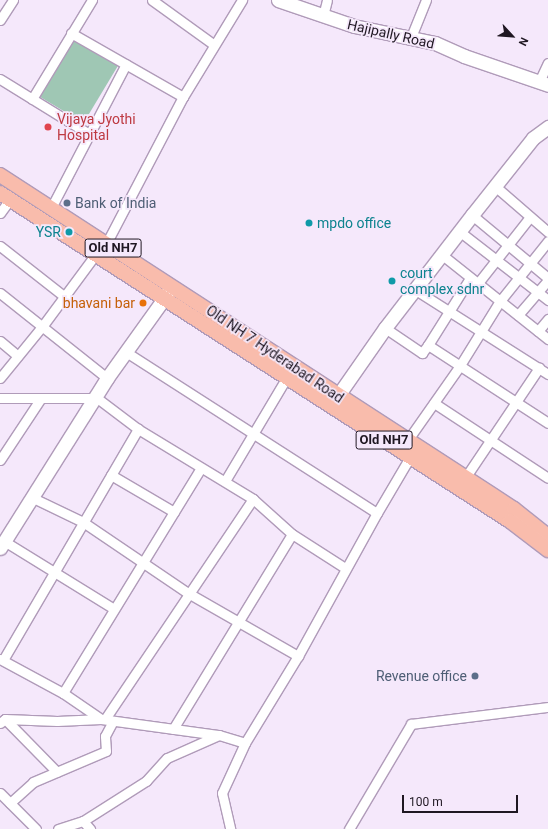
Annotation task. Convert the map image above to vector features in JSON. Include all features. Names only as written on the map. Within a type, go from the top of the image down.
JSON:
[{"type":"main road","name":"Hajipally Road","points":[[278,0],[354,26],[411,37],[543,83]]},
{"type":"main road","points":[[334,401],[385,328],[441,254],[533,138],[548,127]]},
{"type":"main road","name":"Old NH 7 Hyderabad Road","points":[[0,175],[172,287],[334,401],[410,457],[510,521],[548,550]]},
{"type":"main road","name":"Old NH 7 Hyderabad Road","points":[[5,196],[163,299],[287,377],[407,441],[514,510],[548,536]]},
{"type":"main road","points":[[2,545],[31,497],[97,398],[107,378],[172,287]]},
{"type":"street","points":[[0,20],[13,0]]},
{"type":"street","points":[[32,99],[71,32],[92,0]]},
{"type":"street","points":[[152,0],[213,44]]},
{"type":"street","points":[[106,244],[213,44],[242,0]]},
{"type":"street","points":[[323,16],[327,0]]},
{"type":"street","points":[[411,37],[426,0]]},
{"type":"street","points":[[71,32],[183,98]]},
{"type":"street","points":[[543,83],[548,63]]},
{"type":"street","points":[[51,208],[126,64]]},
{"type":"street","points":[[0,79],[89,134]]},
{"type":"street","points":[[496,186],[530,218],[548,232]]},
{"type":"street","points":[[0,213],[5,196]]},
{"type":"street","points":[[472,215],[548,279],[518,315]]},
{"type":"street","points":[[385,328],[422,353],[474,280],[496,260],[530,218]]},
{"type":"street","points":[[459,231],[548,300]]},
{"type":"street","points":[[407,441],[459,367],[500,301],[529,262],[548,241]]},
{"type":"street","points":[[0,246],[65,297]]},
{"type":"street","points":[[0,378],[43,326],[95,254]]},
{"type":"street","points":[[441,254],[548,339]]},
{"type":"street","points":[[414,289],[548,374]]},
{"type":"street","points":[[0,293],[107,378]]},
{"type":"street","points":[[538,331],[548,319]]},
{"type":"street","points":[[0,341],[18,356]]},
{"type":"street","points":[[428,345],[459,367],[548,423]]},
{"type":"street","points":[[126,352],[252,435],[377,513]]},
{"type":"street","points":[[465,478],[490,440],[518,403],[539,368]]},
{"type":"street","points":[[225,481],[287,377]]},
{"type":"street","points":[[0,398],[97,398],[138,429],[253,499],[292,534],[345,568]]},
{"type":"street","points":[[0,460],[40,398]]},
{"type":"street","points":[[434,403],[548,478]]},
{"type":"street","points":[[106,720],[62,693],[1,659],[112,475],[138,429]]},
{"type":"street","points":[[230,829],[222,794],[245,743],[298,656],[345,568],[410,457]]},
{"type":"street","points":[[62,693],[201,468]]},
{"type":"street","points":[[112,475],[174,512]]},
{"type":"street","points":[[31,497],[83,522],[143,561],[188,593],[298,656]]},
{"type":"street","points":[[10,803],[33,782],[106,751],[106,720],[188,593],[253,499]]},
{"type":"street","points":[[173,729],[292,534]]},
{"type":"street","points":[[2,545],[54,572],[114,609]]},
{"type":"street","points":[[349,829],[411,724],[548,707]]},
{"type":"street","points":[[3,721],[106,720],[219,736],[245,743]]},
{"type":"street","points":[[3,721],[57,772]]},
{"type":"street","points":[[58,829],[83,821],[146,781],[167,758],[219,736]]},
{"type":"street","points":[[0,793],[36,829]]},
{"type":"street","points":[[83,821],[90,829]]},
{"type":"green space","points":[[74,38],[119,65],[84,123],[39,96]]},
{"type":"place","name":"Vijaya Jyothi Hospital","points":[[48,127]]},
{"type":"place","name":"Bank of India","points":[[67,203]]},
{"type":"place","name":"mpdo office","points":[[309,223]]},
{"type":"place","name":"YSR","points":[[69,232]]},
{"type":"place","name":"court complex sdnr","points":[[392,281]]},
{"type":"place","name":"bhavani bar","points":[[143,303]]},
{"type":"place","name":"Revenue office","points":[[475,676]]}]
